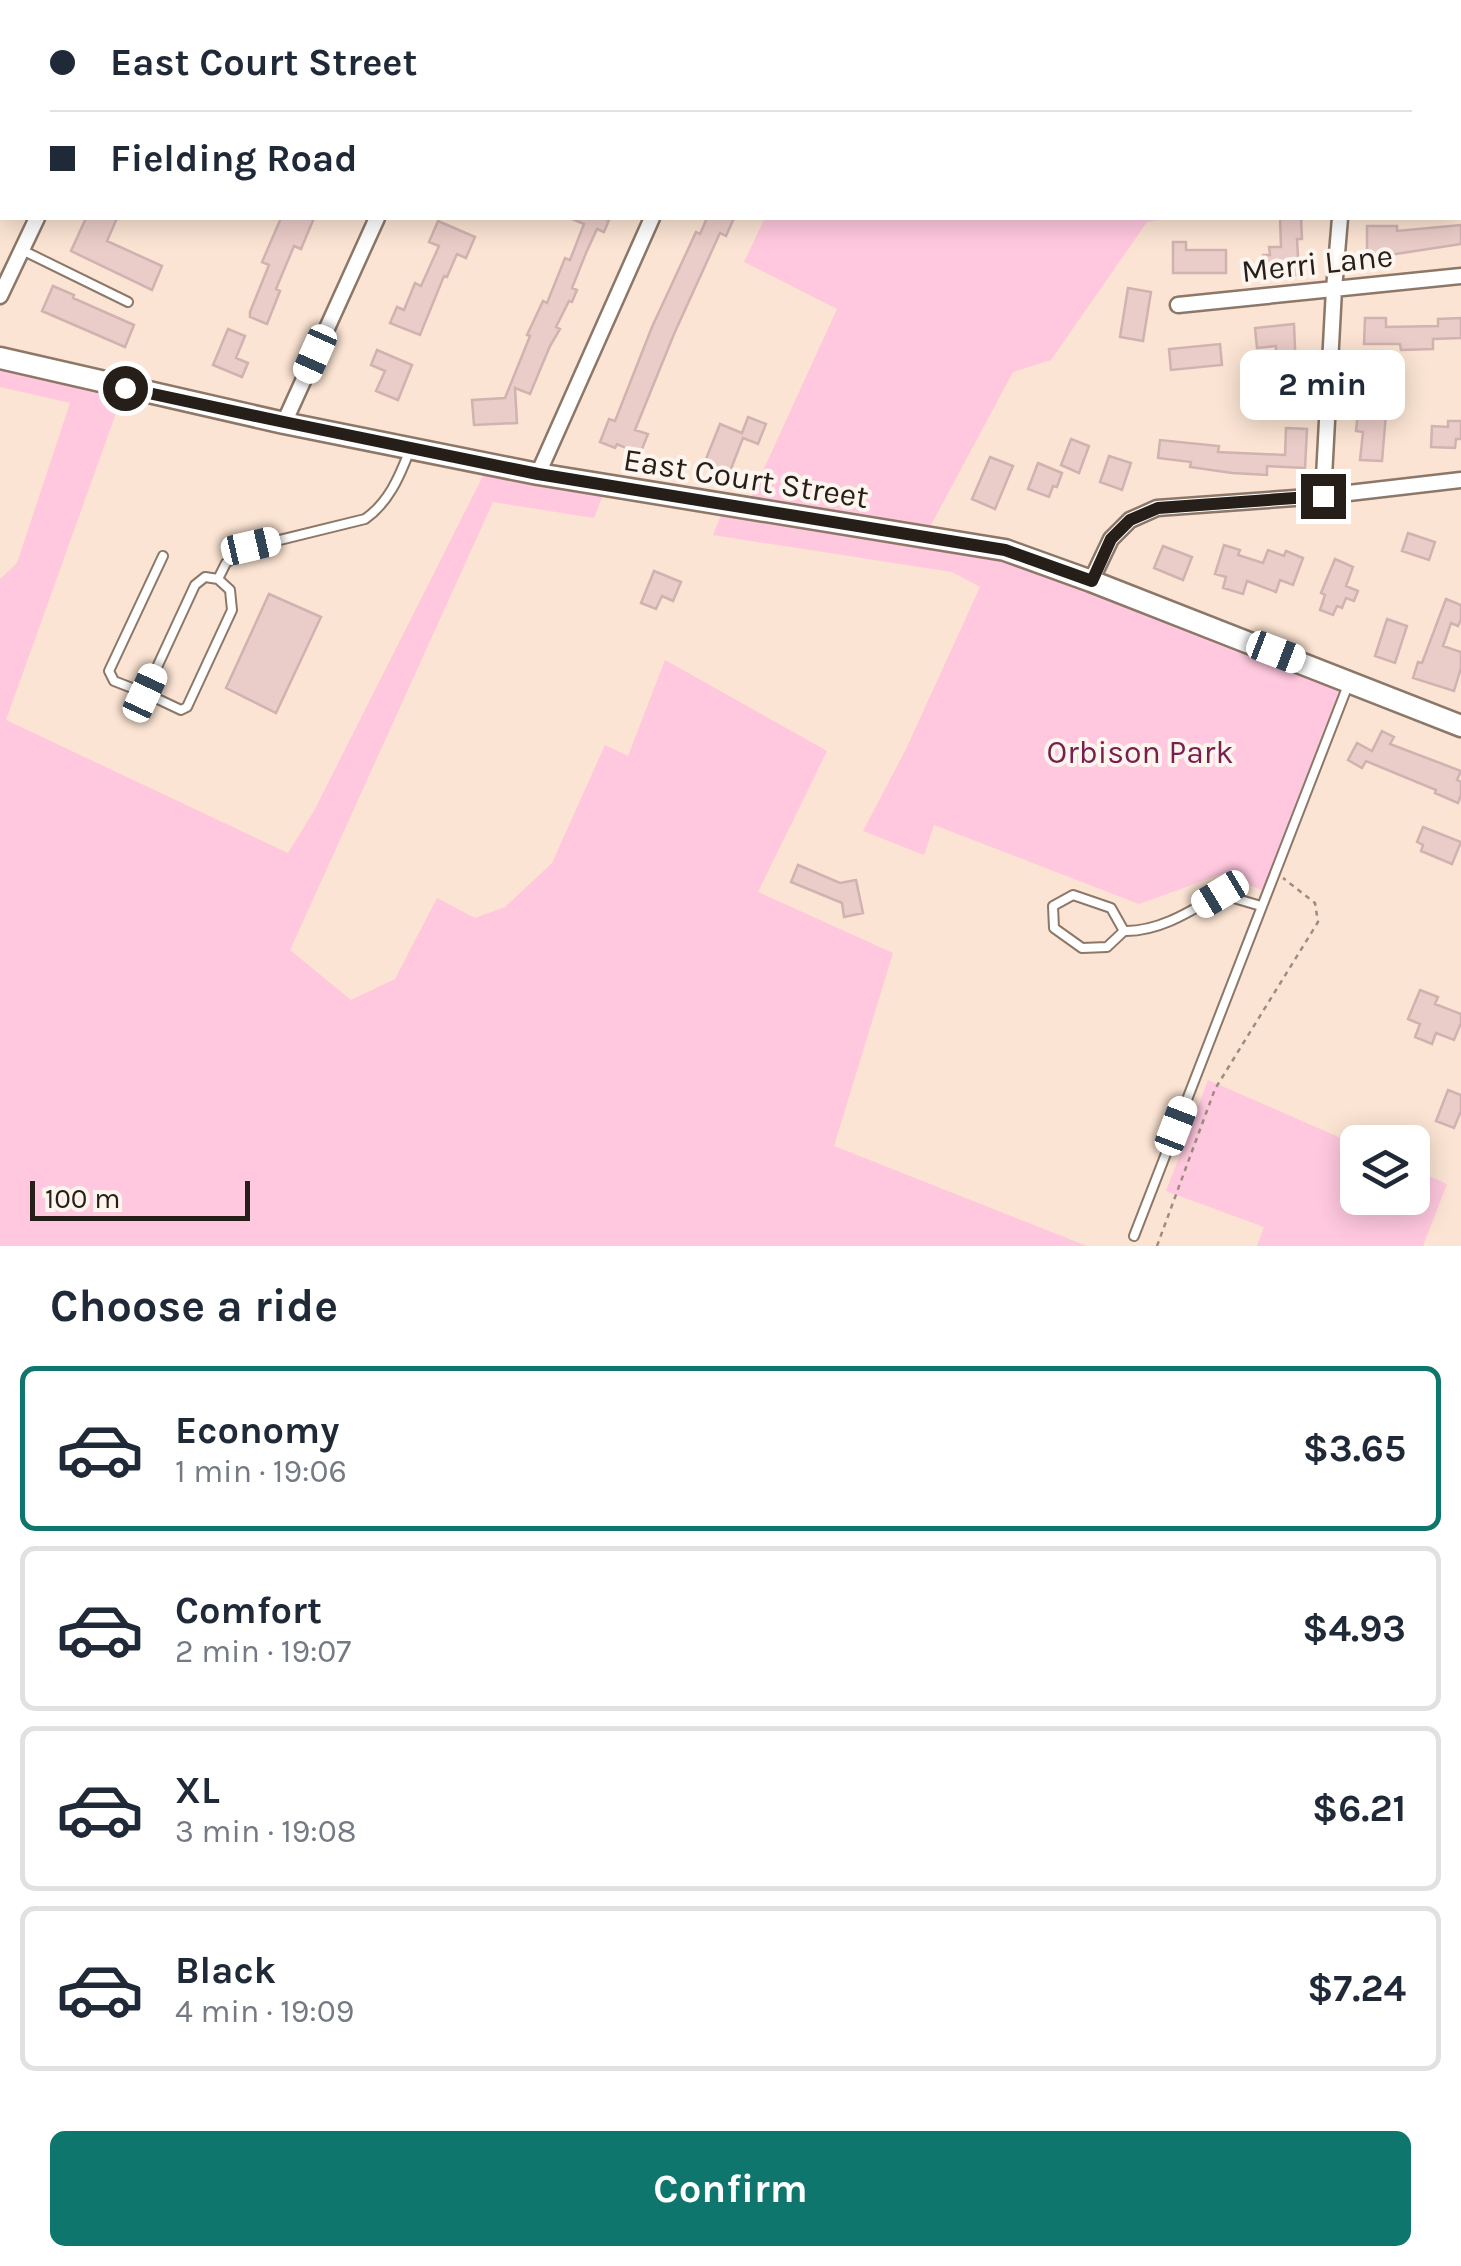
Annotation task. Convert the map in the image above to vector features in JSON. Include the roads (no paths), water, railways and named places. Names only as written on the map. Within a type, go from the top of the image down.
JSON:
[{"type":"main road","name":"East Court Street","points":[[0,358],[538,474],[1005,550],[1461,726]]},
{"type":"street","points":[[0,296],[36,220]]},
{"type":"street","points":[[284,422],[376,220]]},
{"type":"street","points":[[538,474],[651,220]]},
{"type":"street","points":[[1323,496],[1340,220]]},
{"type":"street","name":"Merri Lane","points":[[1178,305],[1461,276]]},
{"type":"street","points":[[1092,581],[1111,539],[1130,520],[1158,508],[1323,496],[1461,480]]},
{"type":"lane","points":[[22,250],[128,302]]},
{"type":"lane","points":[[218,579],[226,563],[251,546],[365,520],[380,509],[411,448]]},
{"type":"lane","points":[[145,693],[196,585],[205,577],[218,579],[230,590],[232,610],[187,707],[180,710],[114,681],[109,671],[163,556]]},
{"type":"lane","points":[[1134,1236],[1350,680]]},
{"type":"lane","points":[[1124,931],[1111,908],[1074,895],[1053,906],[1054,928],[1082,948],[1107,946],[1124,931],[1140,931],[1185,915],[1220,894],[1261,906]]},
{"type":"park label","name":"Orbison Park","points":[[1140,752]]}]
